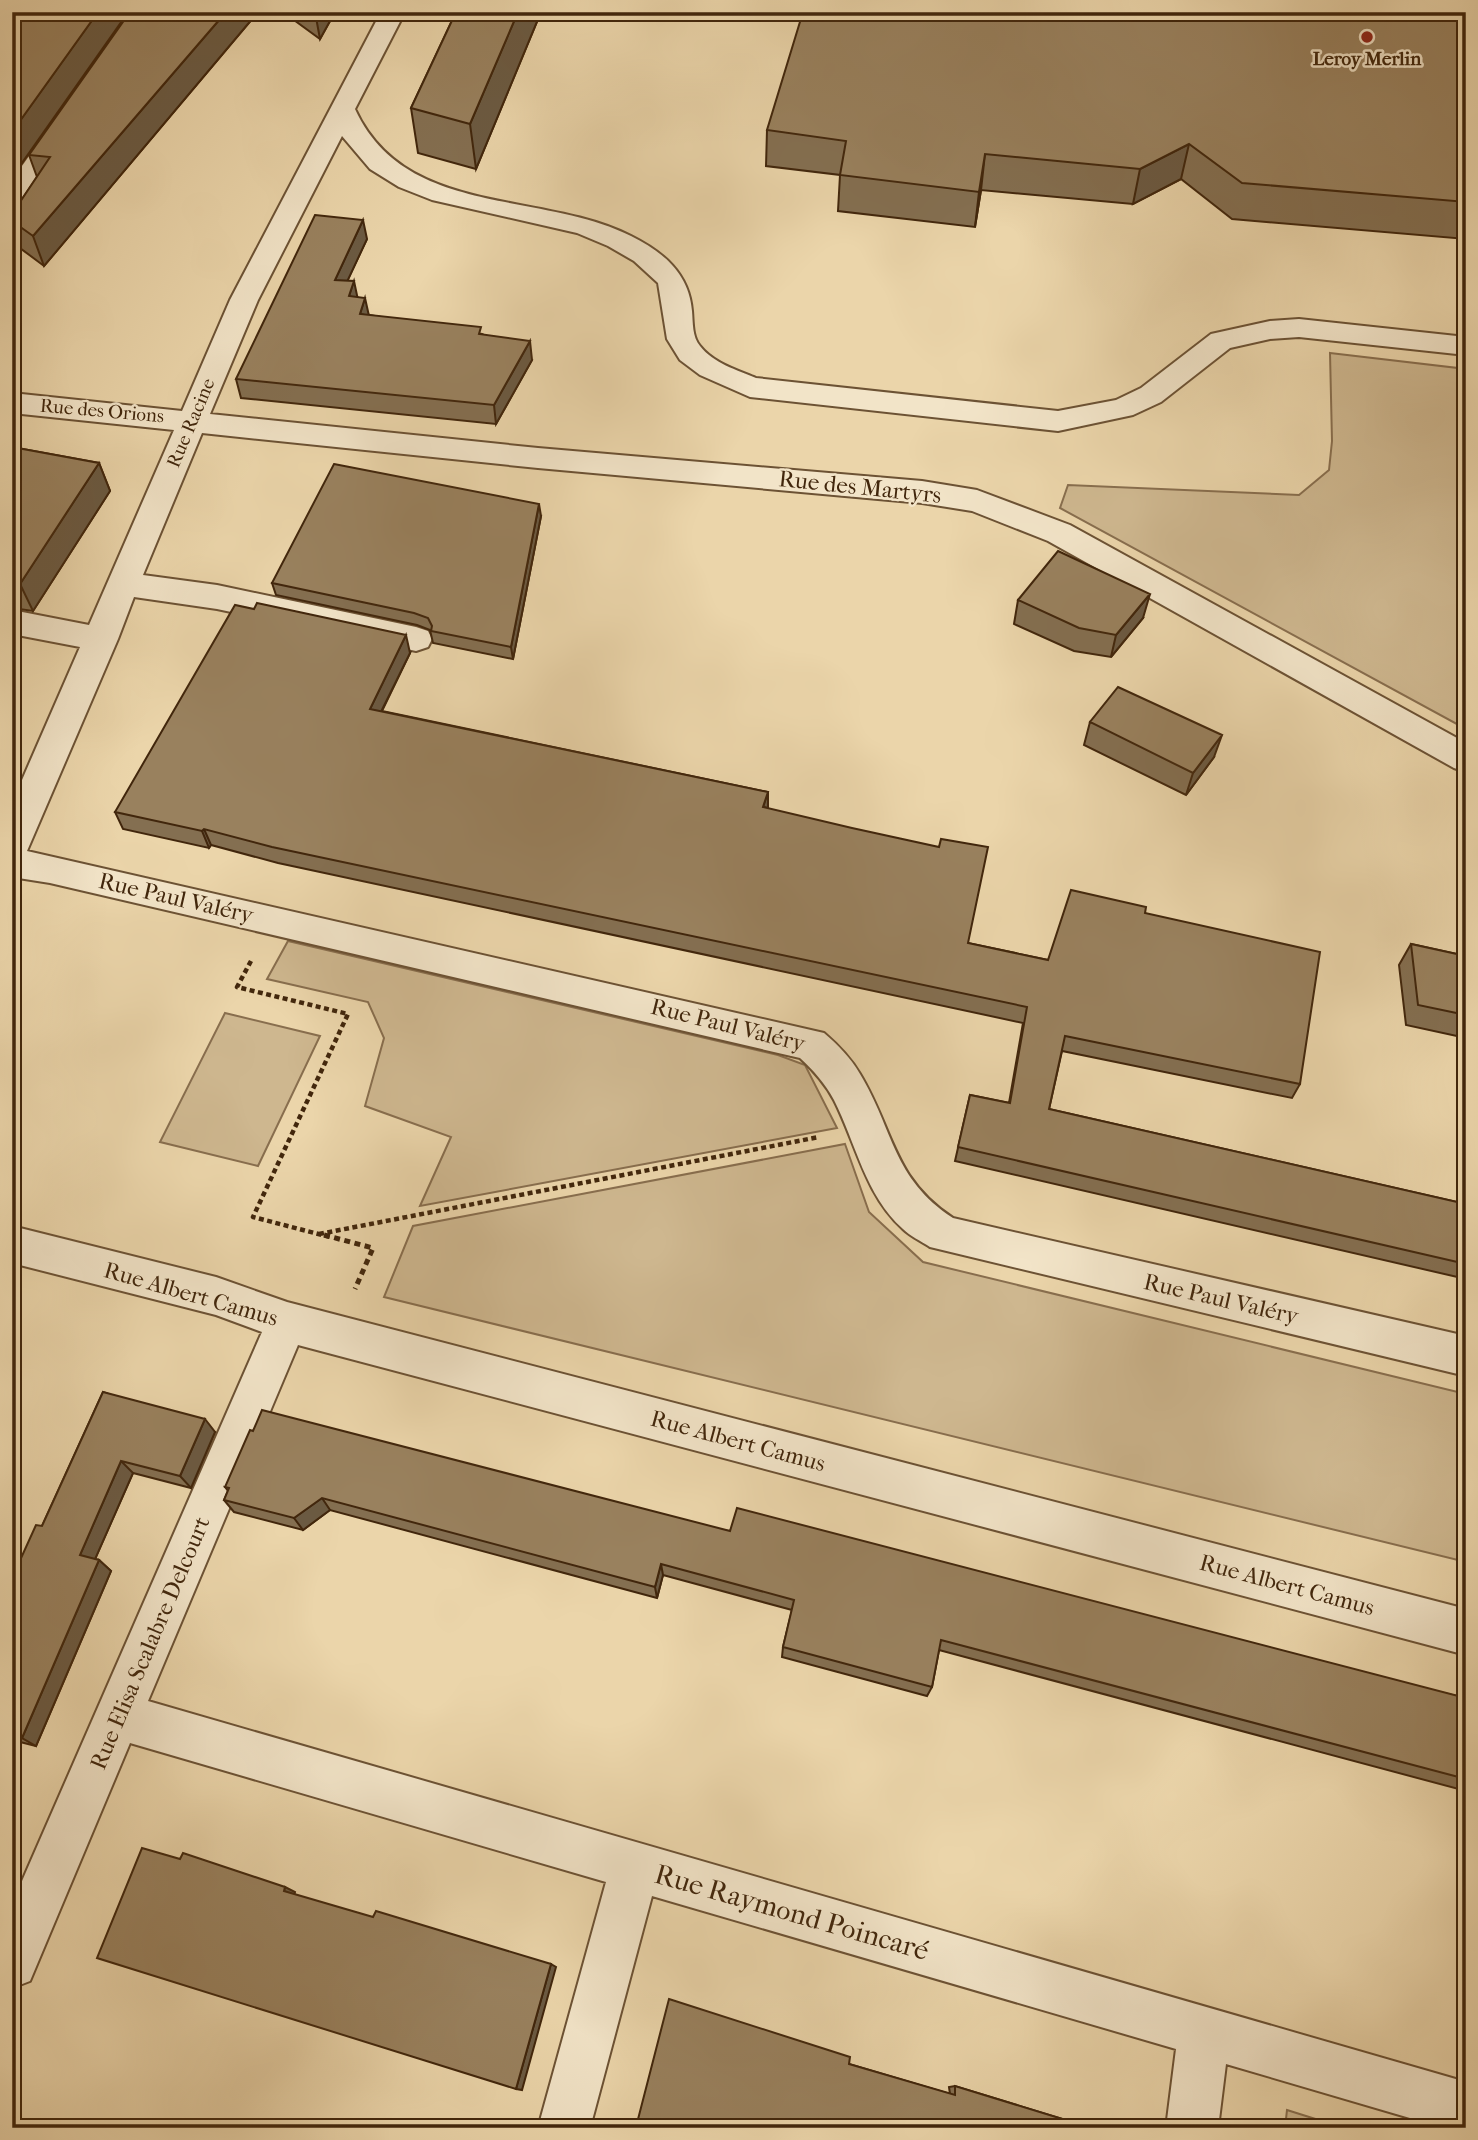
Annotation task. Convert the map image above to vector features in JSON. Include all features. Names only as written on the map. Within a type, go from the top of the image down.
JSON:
[{"type":"street","name":"Rue Racine","points":[[13,847],[244,300],[393,12]]},
{"type":"street","points":[[342,108],[356,138],[399,178],[440,195],[582,226],[617,239],[651,259],[667,275],[675,291],[677,326],[690,353],[750,387],[1058,421],[1123,408],[1151,395],[1221,341],[1270,330],[1299,328],[1466,346]]},
{"type":"street","points":[[12,200],[74,113]]},
{"type":"street","name":"Rue des Orions","points":[[12,403],[192,420]]},
{"type":"street","name":"Rue des Martyrs","points":[[192,420],[538,458],[922,492],[977,501],[1059,533],[1466,759]]},
{"type":"street","points":[[124,584],[217,597],[416,639]]},
{"type":"street","points":[[12,622],[102,639]]},
{"type":"street","name":"Rue Paul Valéry","points":[[13,847],[272,919],[811,1044],[832,1060],[897,1195],[923,1224],[944,1234],[1466,1356]]},
{"type":"street","name":"Rue Albert Camus","points":[[12,1244],[216,1296],[287,1322],[1466,1632]]},
{"type":"street","name":"Rue Elisa Scalabre Delcourt","points":[[12,1963],[287,1322]]},
{"type":"street","name":"Rue Raymond Poincaré","points":[[118,1716],[1466,2108]]},
{"type":"street","points":[[564,2128],[635,1866]]},
{"type":"street","points":[[1192,2128],[1204,2031]]},
{"type":"path","points":[[272,919],[237,987],[348,1014],[253,1217],[373,1248],[336,1335]]},
{"type":"path","points":[[318,1234],[865,1128]]},
{"type":"shaded area","points":[[1330,353],[1466,369],[1466,729],[1060,508],[1068,485],[1299,495],[1329,470],[1332,441]]},
{"type":"shaded area","points":[[288,941],[778,1055],[805,1065],[837,1128],[420,1206],[451,1137],[365,1106],[384,1038],[368,1002],[267,979]]},
{"type":"shaded area","points":[[225,1013],[320,1036],[258,1166],[160,1142]]},
{"type":"shaded area","points":[[845,1144],[869,1212],[923,1262],[1466,1394],[1466,1562],[384,1297],[413,1226]]},
{"type":"shaded area","points":[[1287,2110],[1344,2128],[1285,2128]]},
{"type":"building","points":[[12,12],[98,12],[12,132]]},
{"type":"building","points":[[130,12],[226,12],[33,236],[12,221],[12,214],[50,157],[29,155]]},
{"type":"building","points":[[456,12],[518,12],[470,124],[411,108]]},
{"type":"building","points":[[803,12],[1466,12],[1466,202],[1242,183],[1189,144],[1140,169],[985,154],[979,192],[840,175],[846,141],[767,130]]},
{"type":"building","points":[[315,215],[363,220],[335,280],[354,281],[349,296],[365,298],[360,314],[481,327],[479,334],[530,341],[494,405],[236,379]]},
{"type":"building","points":[[12,447],[99,463],[20,584],[12,583]]},
{"type":"building","points":[[334,464],[539,504],[511,647],[431,631],[428,618],[414,613],[272,583]]},
{"type":"building","points":[[1058,551],[1150,594],[1116,635],[1079,628],[1018,600]]},
{"type":"building","points":[[257,603],[406,635],[370,709],[768,792],[763,807],[852,828],[939,847],[941,839],[988,847],[968,943],[1048,960],[1071,890],[1146,907],[1145,913],[1320,952],[1300,1084],[1065,1036],[1049,1109],[1466,1204],[1466,1264],[958,1147],[970,1095],[1010,1103],[1027,1007],[115,812],[235,605],[254,609]]},
{"type":"building","points":[[1118,687],[1222,735],[1193,773],[1090,722]]},
{"type":"building","points":[[1411,944],[1466,956],[1466,1015],[1418,1005]]},
{"type":"building","points":[[103,1392],[205,1419],[180,1476],[121,1461],[80,1555],[99,1560],[22,1738],[12,1736],[12,1578],[36,1525],[42,1526]]},
{"type":"building","points":[[262,1410],[730,1531],[737,1508],[1466,1698],[1466,1779],[941,1640],[932,1687],[783,1647],[794,1600],[661,1564],[655,1587],[322,1498],[294,1518],[224,1500],[229,1488],[225,1487],[250,1430],[253,1431]]},
{"type":"building","points":[[142,1848],[180,1859],[183,1853],[285,1887],[284,1891],[373,1917],[376,1911],[551,1964],[516,2089],[97,1958]]},
{"type":"building","points":[[669,1999],[850,2057],[849,2064],[955,2095],[955,2086],[1069,2121],[1070,2128],[636,2127]]},
{"type":"place","name":"Leroy Merlin","points":[[1367,37]]}]
